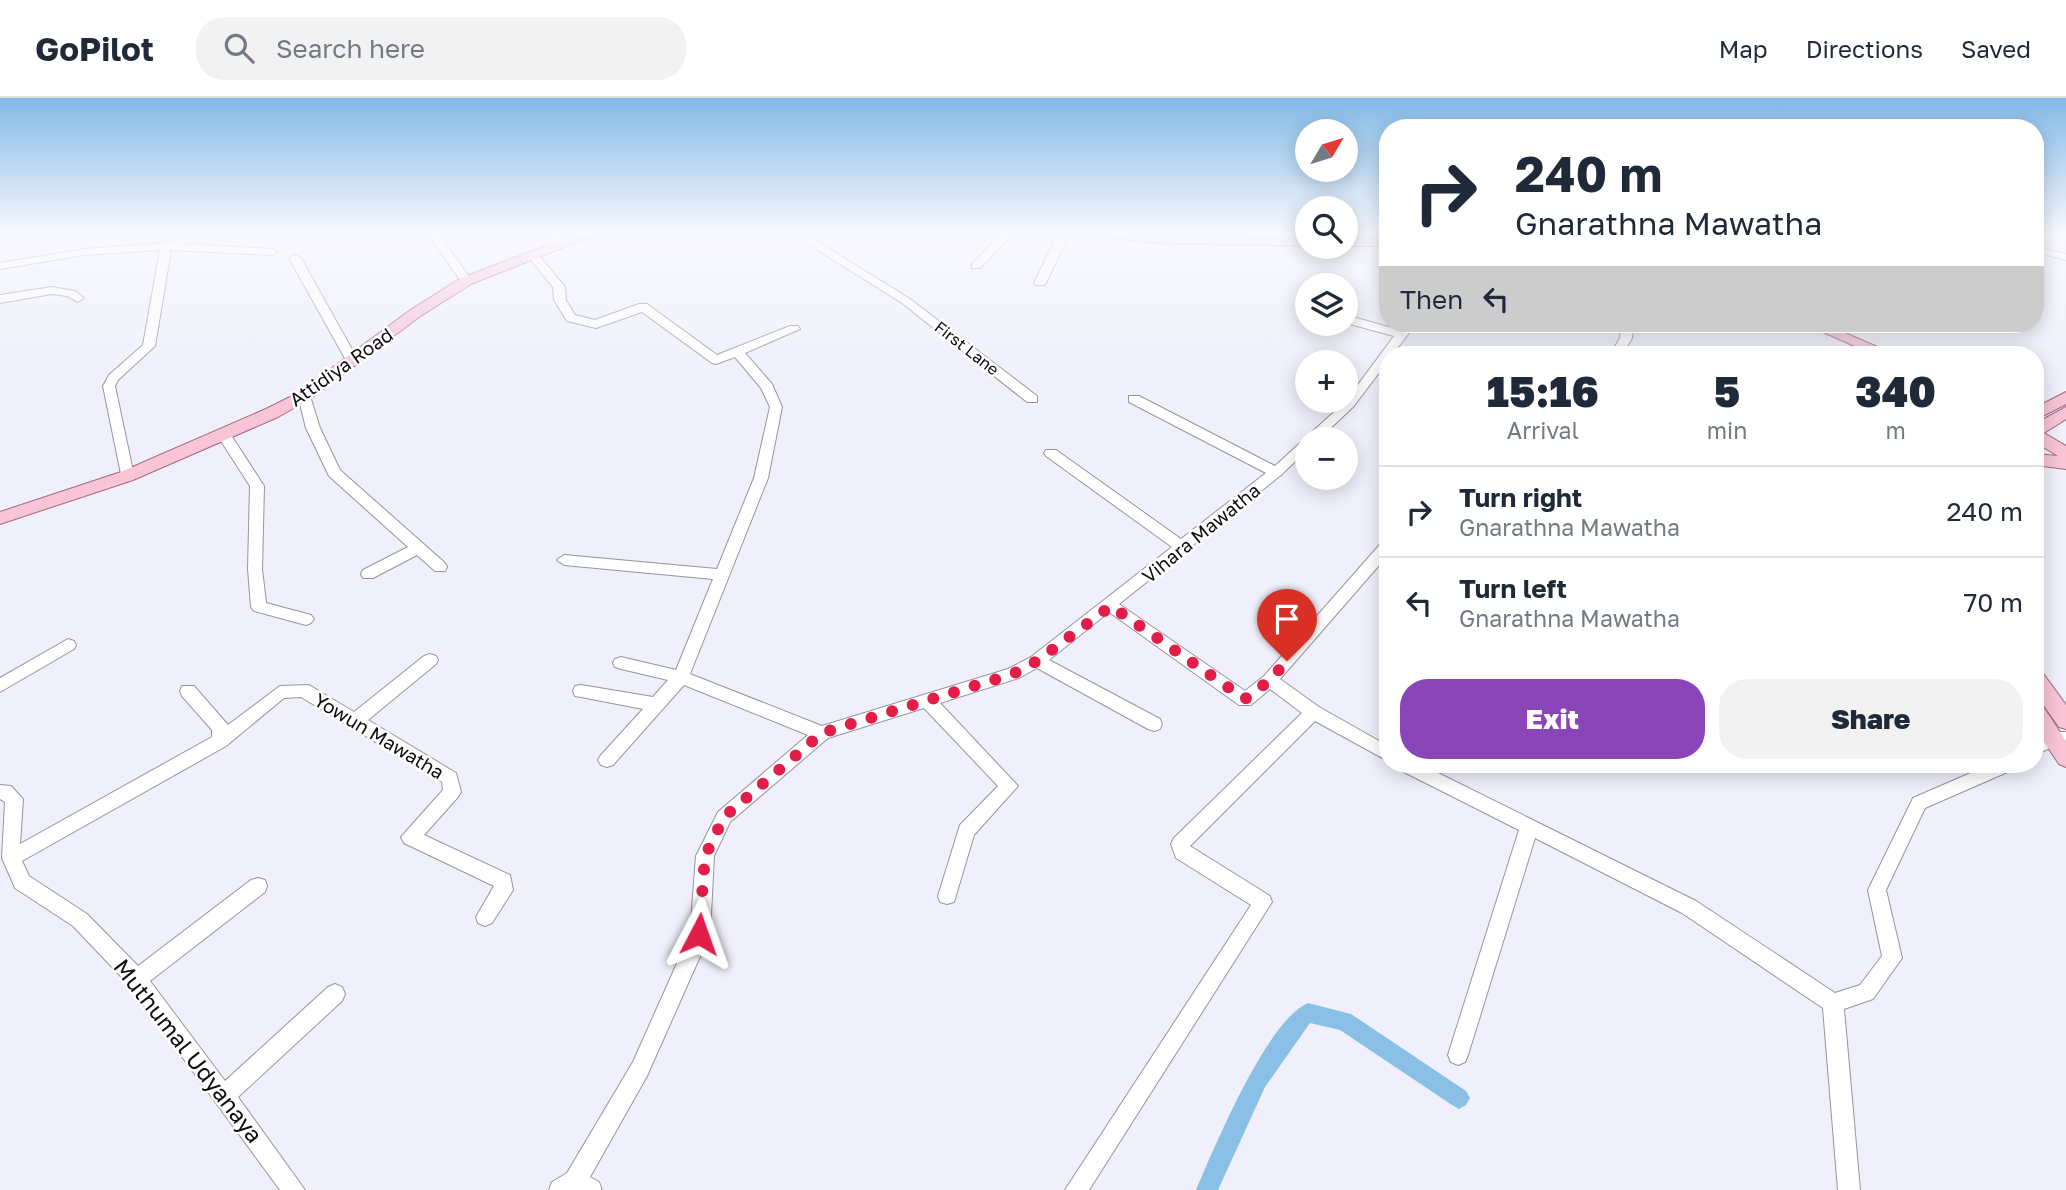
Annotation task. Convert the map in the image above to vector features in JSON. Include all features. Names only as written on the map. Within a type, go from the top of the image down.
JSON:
[{"type":"main road","name":"Attidiya Road","points":[[0,518],[127,476],[223,435],[304,396],[414,314],[463,283]]},
{"type":"main road","points":[[1834,333],[1866,346]]},
{"type":"main road","points":[[2051,407],[2066,397]]},
{"type":"main road","points":[[2066,418],[2063,436],[2066,444]]},
{"type":"main road","points":[[2044,439],[2066,454]]},
{"type":"main road","points":[[2044,461],[2066,463]]},
{"type":"main road","points":[[2044,690],[2066,721]]},
{"type":"main road","points":[[2051,742],[2066,758]]},
{"type":"street","points":[[127,476],[109,386],[113,378],[149,346],[160,283]]},
{"type":"street","points":[[309,283],[353,362]]},
{"type":"street","points":[[556,283],[559,287],[560,300],[571,318],[596,324],[643,307],[716,360],[794,329]]},
{"type":"street","name":"First Lane","points":[[877,283],[906,301],[1032,399]]},
{"type":"street","points":[[0,299],[57,292],[69,292],[78,298]]},
{"type":"street","points":[[1358,321],[1379,324]]},
{"type":"street","points":[[607,760],[654,704],[681,677],[761,478],[776,407],[767,387],[737,352]]},
{"type":"street","name":"Vihara Mawatha","points":[[1324,427],[1348,404],[1379,361]]},
{"type":"street","points":[[304,396],[313,428],[334,473],[440,567]]},
{"type":"street","points":[[1134,399],[1276,472]]},
{"type":"street","points":[[223,435],[257,486],[255,569],[259,607],[306,619]]},
{"type":"street","points":[[1051,453],[1182,547]]},
{"type":"street","name":"Vihara Mawatha","points":[[575,1187],[640,1069],[699,934],[705,856],[724,817],[822,733],[1013,674],[1037,661],[1111,606],[1295,454]]},
{"type":"street","points":[[368,574],[419,547]]},
{"type":"street","points":[[1111,606],[1245,699],[1270,680],[1379,555]]},
{"type":"street","points":[[564,560],[723,575]]},
{"type":"street","points":[[0,686],[68,645]]},
{"type":"street","points":[[355,721],[430,660]]},
{"type":"street","points":[[1037,661],[1154,724]]},
{"type":"street","points":[[621,663],[681,677],[822,733]]},
{"type":"street","points":[[1270,680],[1313,712],[1379,749]]},
{"type":"street","name":"Yowun Mawatha","points":[[11,858],[220,741],[280,692],[303,690],[450,778],[452,792],[410,837],[503,881],[504,890],[485,917]]},
{"type":"street","points":[[188,691],[221,728],[220,741]]},
{"type":"street","points":[[581,691],[654,704]]},
{"type":"street","points":[[928,702],[1009,786],[966,831],[947,896]]},
{"type":"street","points":[[1076,1190],[1263,902],[1182,852],[1180,844],[1313,712]]},
{"type":"street","points":[[1422,773],[1593,856],[1689,907],[1833,1003]]},
{"type":"street","points":[[1833,1003],[1866,992],[1892,958],[1877,890],[1919,803],[1988,773]]},
{"type":"street","points":[[0,792],[5,791],[14,799],[11,858]]},
{"type":"street","points":[[1458,1055],[1529,827]]},
{"type":"street","name":"Muthumal Udyanaya","points":[[11,858],[15,874],[22,882],[80,920],[138,979],[294,1190]]},
{"type":"street","points":[[138,979],[258,886]]},
{"type":"street","points":[[224,1096],[335,994]]},
{"type":"street","points":[[1833,1003],[1849,1190]]},
{"type":"waterway","points":[[1207,1190],[1258,1080],[1299,1019],[1308,1013],[1344,1021],[1459,1098]]},
{"type":"route","points":[[699,934],[705,856],[724,817],[822,733],[1013,674],[1037,661],[1111,606],[1245,699],[1270,680],[1287,661]]}]
